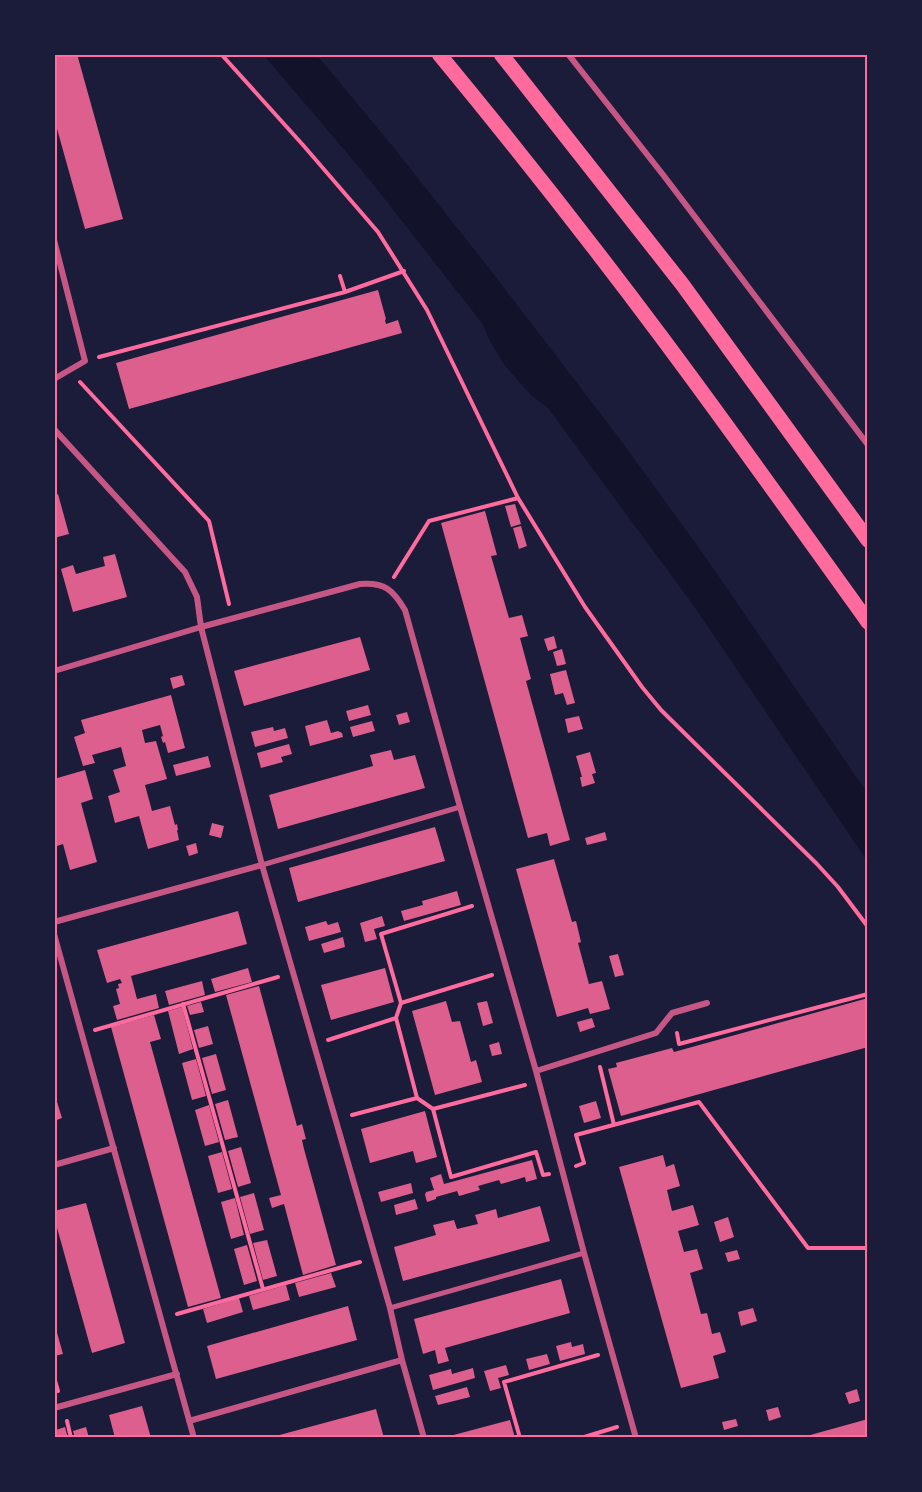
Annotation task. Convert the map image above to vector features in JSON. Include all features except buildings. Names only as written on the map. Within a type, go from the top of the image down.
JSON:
[{"type":"main road","points":[[439,54],[647,318],[868,622]]},
{"type":"main road","points":[[501,54],[682,285],[868,540]]},
{"type":"street","points":[[568,54],[671,185],[868,445]]},
{"type":"street","points":[[54,240],[85,361],[54,379]]},
{"type":"street","points":[[54,429],[185,572],[197,597],[201,627],[262,864],[390,1308],[424,1438]]},
{"type":"street","points":[[54,671],[201,627],[360,584],[374,582],[387,587],[397,597],[405,610],[539,1081],[636,1438]]},
{"type":"street","points":[[54,922],[460,807]]},
{"type":"street","points":[[54,934],[194,1438]]},
{"type":"street","points":[[536,1071],[656,1033],[672,1013],[707,1003]]},
{"type":"street","points":[[54,1165],[114,1148]]},
{"type":"street","points":[[390,1308],[584,1253]]},
{"type":"street","points":[[189,1421],[402,1359]]},
{"type":"street","points":[[54,1408],[177,1374]]},
{"type":"path","points":[[221,54],[378,232],[404,271],[428,310],[518,498],[585,607],[642,687],[661,710],[817,864],[838,887],[868,927]]},
{"type":"path","points":[[85,361],[345,292],[404,271]]},
{"type":"path","points":[[340,276],[345,292]]},
{"type":"path","points":[[69,371],[208,521],[233,619]]},
{"type":"path","points":[[387,587],[429,521],[518,498]]},
{"type":"path","points":[[487,902],[381,934],[401,1003],[396,1018],[417,1098],[433,1109],[451,1177],[536,1152],[543,1175],[562,1171],[584,1163],[576,1135],[699,1102],[808,1248],[868,1248]]},
{"type":"path","points":[[401,1003],[507,970]]},
{"type":"path","points":[[82,1034],[293,972]]},
{"type":"path","points":[[672,1013],[679,1044],[868,994]]},
{"type":"path","points":[[183,1004],[263,1289]]},
{"type":"path","points":[[314,1044],[396,1018]]},
{"type":"path","points":[[599,1064],[614,1125]]},
{"type":"path","points":[[433,1109],[539,1081]]},
{"type":"path","points":[[335,1120],[417,1098]]},
{"type":"path","points":[[161,1318],[375,1258]]},
{"type":"path","points":[[520,1438],[504,1382],[612,1351]]},
{"type":"path","points":[[581,1438],[632,1423]]},
{"type":"shaded area","points":[[263,54],[316,54],[488,267],[619,438],[704,555],[868,794],[868,862],[691,602],[548,408],[531,395],[505,366],[482,323],[369,179]]}]
